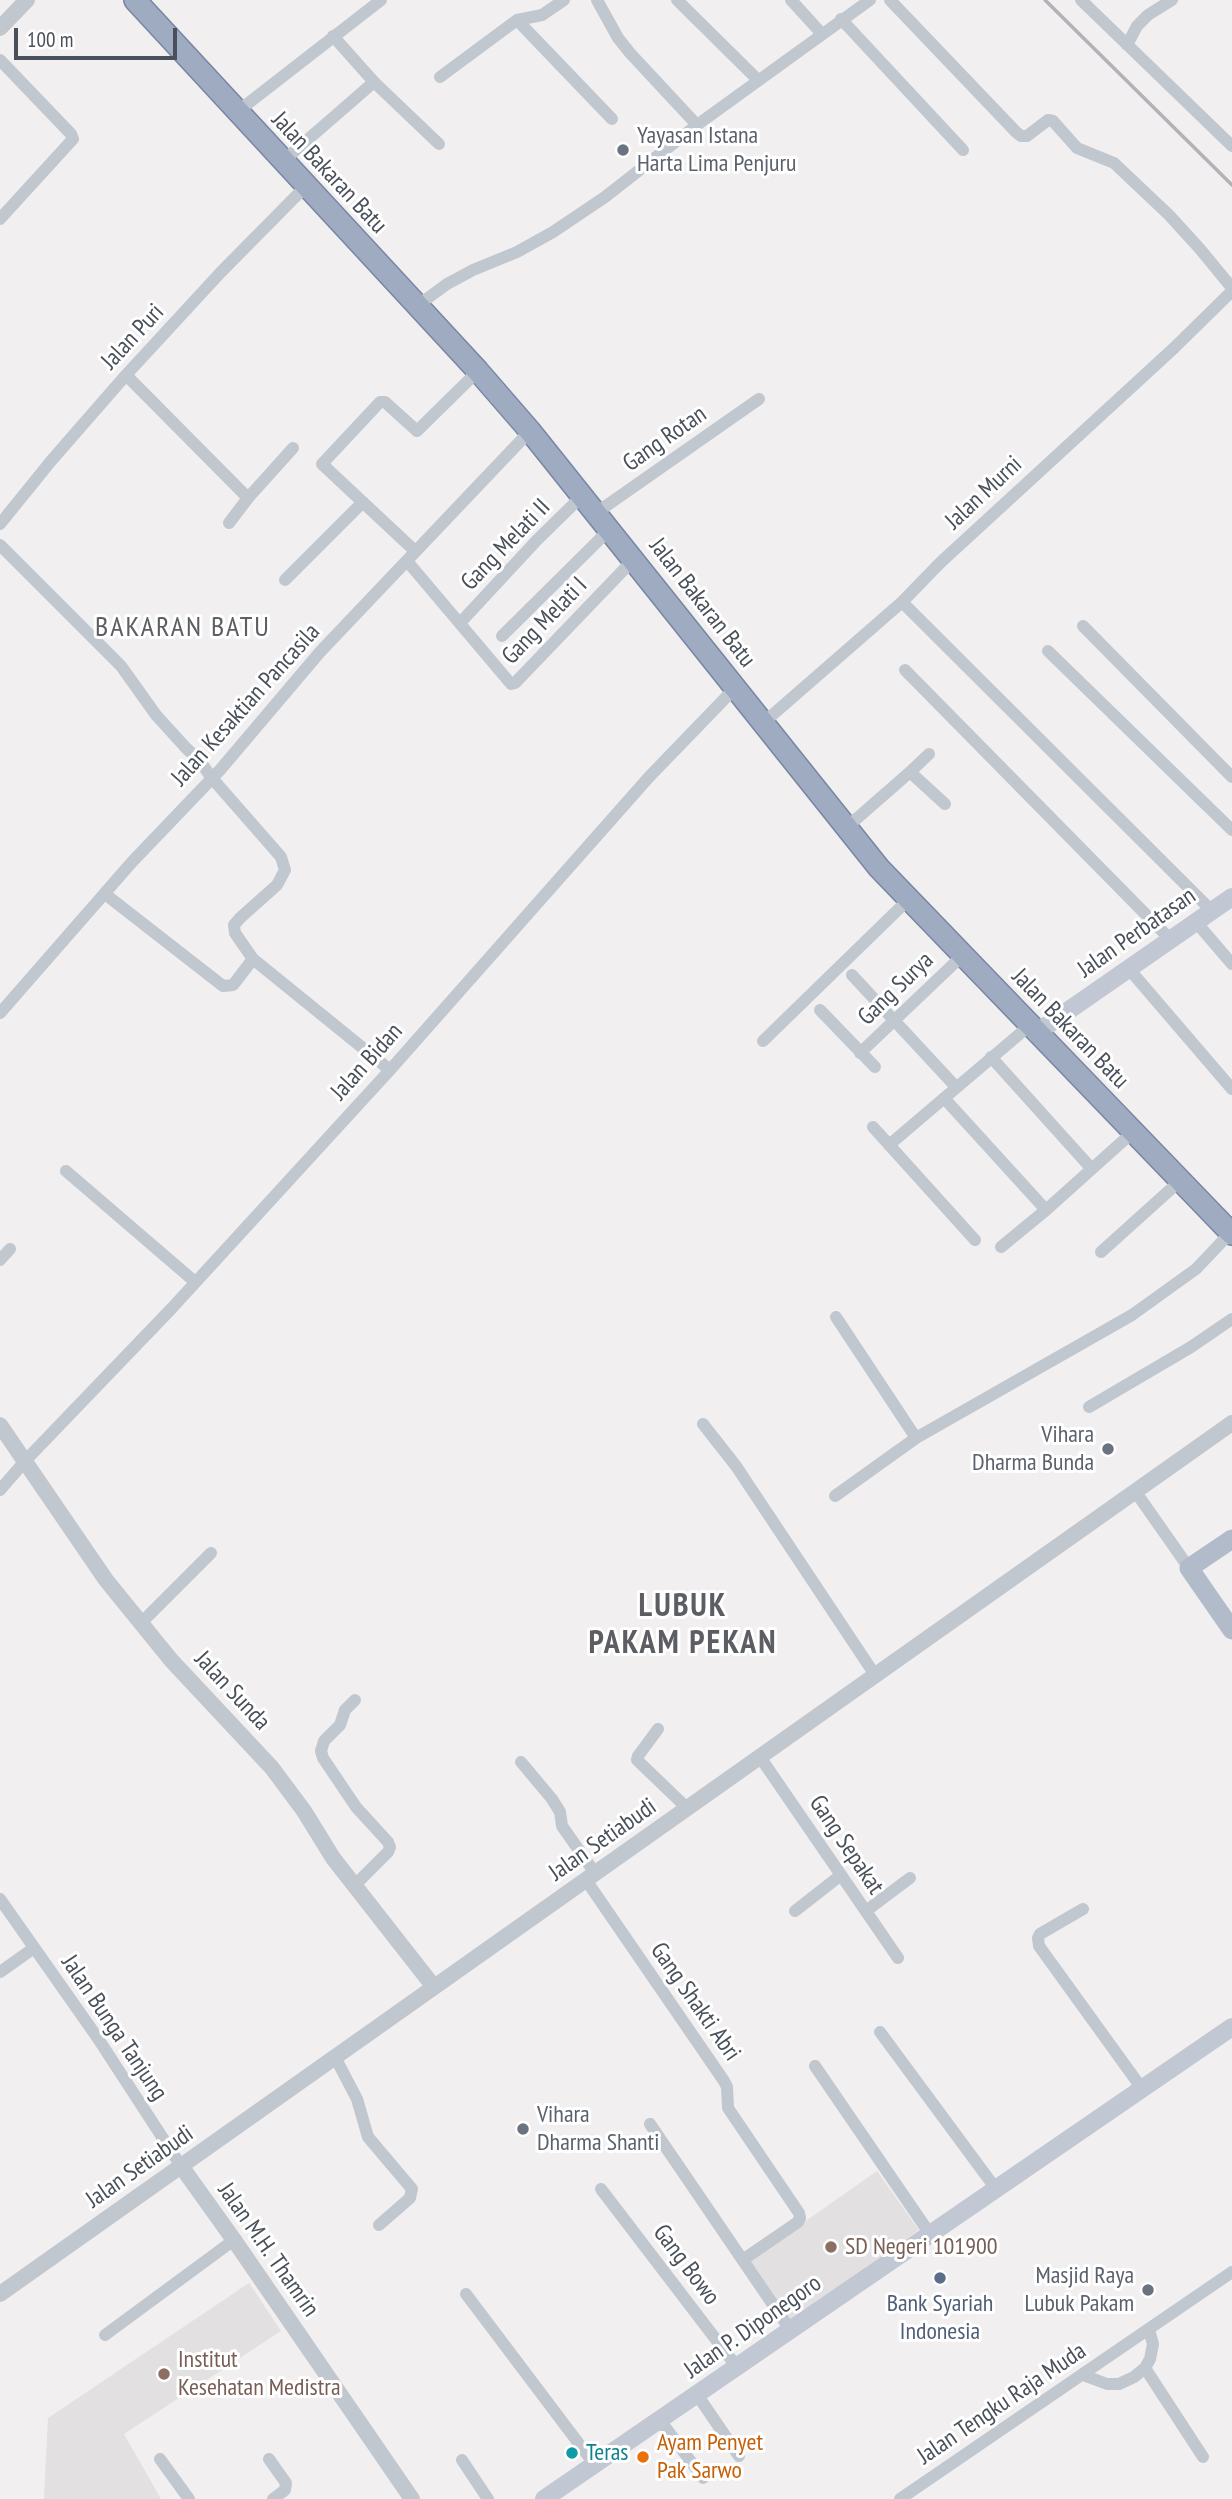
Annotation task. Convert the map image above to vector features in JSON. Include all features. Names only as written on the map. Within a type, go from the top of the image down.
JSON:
[{"type":"highway","name":"Jalan Bakaran Batu","points":[[135,0],[478,371],[530,431],[846,828],[909,899],[1231,1233]]},
{"type":"main road","name":"Jalan Perbatasan","points":[[1033,1030],[1129,969],[1232,897]]},
{"type":"main road","points":[[1232,1539],[1189,1568],[1232,1630]]},
{"type":"main road","name":"Jalan P. Diponegoro","points":[[544,2499],[1232,2028]]},
{"type":"street","points":[[0,28],[27,0]]},
{"type":"street","points":[[237,112],[382,0]]},
{"type":"street","points":[[440,77],[517,20],[542,15],[564,0]]},
{"type":"street","points":[[597,0],[630,53],[697,125]]},
{"type":"street","points":[[677,0],[758,80]]},
{"type":"street","points":[[791,0],[822,33]]},
{"type":"street","points":[[417,306],[464,274],[517,252],[553,232],[605,197],[697,125],[870,0]]},
{"type":"street","points":[[890,0],[1021,136],[1027,136],[1048,120],[1052,121],[1077,148],[1088,155],[1114,163],[1169,215],[1232,290]]},
{"type":"street","points":[[1081,0],[1232,146]]},
{"type":"street","points":[[1127,45],[1137,26],[1148,15],[1172,0]]},
{"type":"street","points":[[841,19],[963,150]]},
{"type":"street","points":[[517,20],[612,119]]},
{"type":"street","points":[[333,36],[373,82],[439,144]]},
{"type":"street","points":[[0,60],[73,139],[0,219]]},
{"type":"street","points":[[282,162],[373,82]]},
{"type":"street","name":"Jalan Puri","points":[[0,524],[126,375],[221,272],[306,186]]},
{"type":"street","name":"Jalan Murni","points":[[762,724],[902,602],[941,562],[1164,357],[1232,290]]},
{"type":"street","points":[[460,624],[411,556],[363,502],[322,464],[380,402],[384,401],[417,431],[478,371]]},
{"type":"street","points":[[126,375],[248,499]]},
{"type":"street","name":"Gang Rotan","points":[[502,636],[603,521],[759,399]]},
{"type":"street","name":"Jalan Kesaktian Pancasila","points":[[0,1013],[320,652],[530,431]]},
{"type":"street","points":[[229,523],[293,448]]},
{"type":"street","name":"Gang Melati II","points":[[460,624],[537,540],[583,495]]},
{"type":"street","points":[[285,580],[363,502]]},
{"type":"street","points":[[0,545],[121,666],[156,715],[199,759],[211,777],[275,848],[284,863],[284,876],[234,925],[235,933],[253,959],[390,1070]]},
{"type":"street","name":"Gang Melati I","points":[[460,624],[507,680],[511,684],[515,683],[634,559]]},
{"type":"street","points":[[902,602],[1212,911]]},
{"type":"street","points":[[1083,626],[1232,777]]},
{"type":"street","points":[[1048,651],[1232,830]]},
{"type":"street","points":[[905,670],[1170,939]]},
{"type":"street","name":"Jalan Bidan","points":[[0,1490],[390,1070],[640,787],[735,688]]},
{"type":"street","points":[[846,828],[929,754]]},
{"type":"street","points":[[910,772],[945,804]]},
{"type":"street","points":[[105,894],[223,986],[233,985],[253,959]]},
{"type":"street","points":[[763,1041],[909,899]]},
{"type":"street","points":[[1196,922],[1232,964]]},
{"type":"street","name":"Gang Surya","points":[[860,1053],[962,956]]},
{"type":"street","points":[[1129,969],[1232,1089]]},
{"type":"street","points":[[852,975],[956,1087]]},
{"type":"street","points":[[820,1010],[874,1067]]},
{"type":"street","points":[[889,1145],[991,1057],[1033,1030]]},
{"type":"street","points":[[991,1057],[1091,1168]]},
{"type":"street","points":[[944,1098],[1046,1210]]},
{"type":"street","points":[[873,1127],[975,1240]]},
{"type":"street","points":[[1001,1247],[1133,1132]]},
{"type":"street","points":[[66,1171],[194,1282]]},
{"type":"street","points":[[1101,1252],[1181,1180]]},
{"type":"street","points":[[835,1496],[916,1437],[1132,1315],[1196,1269],[1231,1233]]},
{"type":"street","points":[[0,1260],[10,1249]]},
{"type":"street","points":[[836,1317],[916,1437]]},
{"type":"street","points":[[1088,1407],[1191,1347],[1232,1319]]},
{"type":"street","name":"Jalan Setiabudi","points":[[0,2294],[1232,1423]]},
{"type":"street","points":[[703,1424],[736,1466],[875,1675]]},
{"type":"street","name":"Jalan Sunda","points":[[0,1425],[106,1580],[140,1624],[272,1768],[354,1886],[434,1987]]},
{"type":"street","points":[[1135,1491],[1189,1568]]},
{"type":"street","points":[[140,1624],[211,1553]]},
{"type":"street","points":[[354,1886],[390,1847],[356,1807],[321,1751],[324,1741],[340,1725],[345,1710],[355,1700]]},
{"type":"street","points":[[658,1729],[637,1760],[687,1808]]},
{"type":"street","name":"Gang Sepakat","points":[[760,1756],[898,1958]]},
{"type":"street","name":"Gang Shakti Abri","points":[[521,1762],[552,1799],[560,1812],[562,1826],[590,1877],[724,2081],[728,2108],[799,2213],[798,2222],[744,2259]]},
{"type":"street","points":[[795,1911],[841,1875]]},
{"type":"street","points":[[866,1911],[910,1878]]},
{"type":"street","name":"Jalan Bunga Tanjung","points":[[0,1899],[97,2037],[181,2166]]},
{"type":"street","points":[[1083,1909],[1040,1934],[1039,1946],[1143,2090]]},
{"type":"street","points":[[0,1972],[34,1948]]},
{"type":"street","points":[[880,2032],[996,2189]]},
{"type":"street","points":[[335,2057],[358,2099],[368,2137],[412,2189],[410,2198],[379,2225]]},
{"type":"street","points":[[815,2066],[930,2234]]},
{"type":"street","points":[[650,2124],[791,2331]]},
{"type":"street","name":"Jalan M.H. Thamrin","points":[[181,2166],[412,2499]]},
{"type":"street","name":"Gang Bowo","points":[[601,2189],[737,2367]]},
{"type":"street","points":[[105,2335],[234,2240]]},
{"type":"street","name":"Jalan Tengku Raja Muda","points":[[900,2499],[1232,2272]]},
{"type":"street","points":[[466,2294],[595,2465]]},
{"type":"street","points":[[1083,2375],[1097,2382],[1119,2384],[1134,2377],[1150,2360],[1153,2344],[1149,2330]]},
{"type":"street","points":[[1145,2368],[1203,2457]]},
{"type":"street","points":[[698,2396],[739,2456]]},
{"type":"street","points":[[660,2420],[703,2478]]},
{"type":"street","points":[[160,2459],[190,2499]]},
{"type":"street","points":[[269,2459],[286,2483],[285,2490],[273,2499]]},
{"type":"street","points":[[462,2460],[488,2499]]},
{"type":"shaded area","name":"SD Negeri 101900","points":[[877,2171],[919,2230],[785,2324],[743,2265]]},
{"type":"shaded area","name":"Institut Kesehatan Medistra","points":[[249,2283],[281,2331],[124,2434],[161,2499],[44,2499],[48,2418]]},
{"type":"railway","points":[[1045,0],[1232,185]]},
{"type":"place","name":"Yayasan Istana Harta Lima Penjuru","points":[[623,150]]},
{"type":"place","name":"Vihara Dharma Bunda","points":[[1108,1449]]},
{"type":"place","name":"Vihara Dharma Shanti","points":[[523,2129]]},
{"type":"place","name":"SD Negeri 101900","points":[[831,2247]]},
{"type":"place","name":"Bank Syariah Indonesia","points":[[940,2278]]},
{"type":"place","name":"Masjid Raya Lubuk Pakam","points":[[1148,2290]]},
{"type":"place","name":"Institut Kesehatan Medistra","points":[[164,2374]]},
{"type":"place","name":"Teras","points":[[572,2453]]},
{"type":"place","name":"Ayam Penyet Pak Sarwo","points":[[643,2457]]},
{"type":"district","name":"BAKARAN BATU","points":[[183,628]]},
{"type":"district","name":"LUBUK PAKAM PEKAN","points":[[683,1626]]}]
